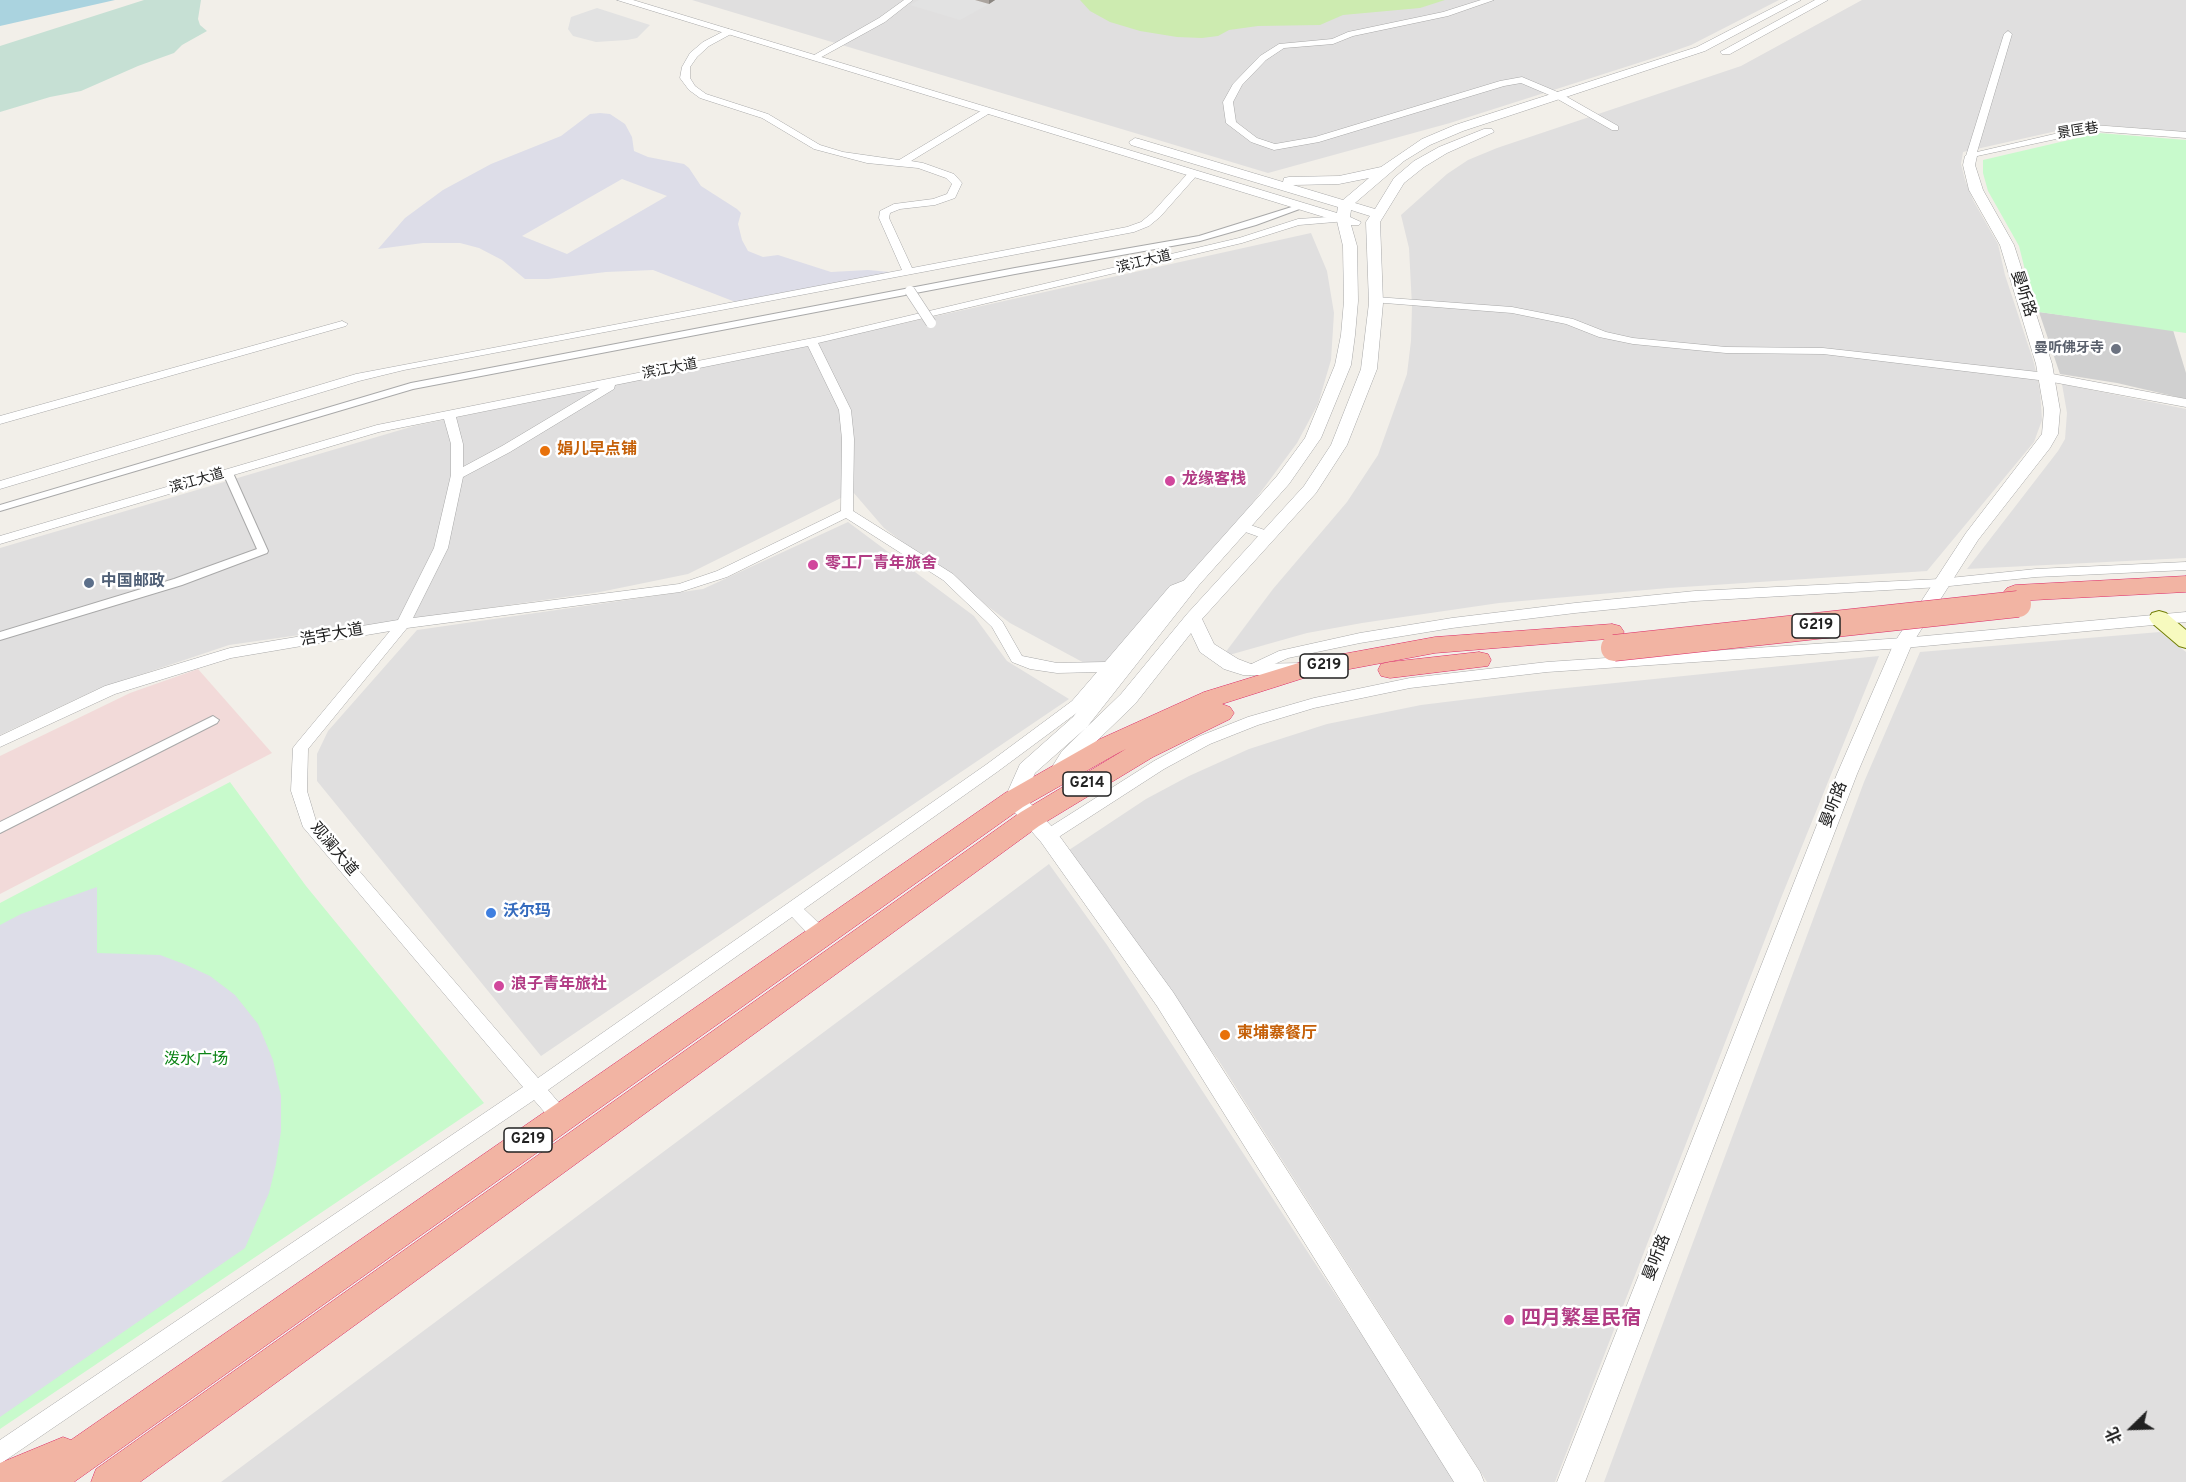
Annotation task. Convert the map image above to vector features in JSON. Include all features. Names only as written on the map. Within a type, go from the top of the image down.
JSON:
[{"type":"highway","name":"G219","points":[[1144,750],[1224,711],[1327,682],[1450,662],[1613,640],[2186,584]]},
{"type":"highway","name":"G219","points":[[2017,599],[2186,594]]},
{"type":"highway","name":"G219","points":[[1057,775],[1108,746],[1213,698],[1305,669],[1435,645],[1613,640]]},
{"type":"highway","name":"G214","points":[[1031,818],[1144,750]]},
{"type":"highway","name":"G214","points":[[1031,818],[1057,775]]},
{"type":"highway","name":"G219","points":[[43,1482],[821,936],[1031,818]]},
{"type":"highway","name":"G219","points":[[109,1482],[1031,818]]},
{"type":"highway","points":[[0,1481],[105,1438]]},
{"type":"main road","points":[[2159,618],[2186,641]]},
{"type":"street","points":[[622,0],[1301,207],[1344,212]]},
{"type":"street","points":[[666,0],[1088,128]]},
{"type":"street","points":[[813,58],[882,20],[909,0]]},
{"type":"street","points":[[1490,0],[1445,14],[1351,34],[1333,41],[1282,46],[1263,58],[1238,84],[1228,102],[1231,123],[1254,140],[1274,147],[1316,141],[1503,83],[1522,80],[1557,95],[1615,128]]},
{"type":"street","points":[[1344,212],[1384,170],[1426,142],[1459,128],[1701,49],[1796,0]]},
{"type":"street","points":[[1057,775],[1069,756],[1128,699],[1193,618],[1310,489],[1339,445],[1369,369],[1376,300],[1375,221],[1399,181],[1419,164],[1475,136],[1718,56],[1823,0]]},
{"type":"street","points":[[728,32],[706,44],[693,55],[686,67],[685,78],[692,88],[703,96],[765,116],[817,147],[841,155],[936,170],[950,176],[957,183],[951,196],[935,202],[885,211],[884,218],[908,272]]},
{"type":"street","points":[[1971,156],[2008,34]]},
{"type":"street","points":[[901,163],[987,111]]},
{"type":"street","name":"景匡巷","points":[[1971,156],[2093,128],[2186,135]]},
{"type":"street","points":[[1122,138],[1257,178],[1344,212],[1375,221]]},
{"type":"street","name":"曼听路","points":[[1571,1482],[1847,774],[1903,643],[1940,583],[1998,500],[2044,445],[2050,434],[2052,410],[2047,377],[2007,245],[1985,209],[1973,180],[1971,156]]},
{"type":"street","points":[[1257,178],[1284,182],[1339,180],[1384,170]]},
{"type":"street","points":[[0,485],[356,378],[404,367],[1130,230],[1145,225],[1193,174]]},
{"type":"street","points":[[0,508],[411,386],[1200,238],[1253,224],[1301,207]]},
{"type":"street","points":[[1344,212],[1350,246],[1351,301],[1343,365],[1312,438],[1283,480],[1193,581],[1080,722],[1028,769],[1031,818],[1165,999],[1470,1482]]},
{"type":"street","name":"滨江大道","points":[[0,540],[377,429],[811,341],[1242,240],[1298,222],[1344,212]]},
{"type":"street","points":[[910,291],[931,323]]},
{"type":"street","points":[[1376,300],[1512,310],[1569,321],[1603,335],[1633,342],[1726,350],[1823,351],[2047,377],[2186,403]]},
{"type":"street","points":[[0,420],[342,324]]},
{"type":"street","points":[[811,341],[845,410],[848,439],[847,513],[948,578],[997,624],[1017,658],[1030,664],[1057,668],[1107,667]]},
{"type":"street","points":[[457,475],[506,449],[620,380]]},
{"type":"street","name":"观澜大道","points":[[449,414],[457,444],[457,475],[441,548],[403,624],[301,748],[298,791],[309,823],[537,1088],[560,1118]]},
{"type":"street","points":[[0,636],[178,582],[263,551],[228,473]]},
{"type":"street","name":"浩宇大道","points":[[0,742],[110,690],[220,657],[403,624],[680,588],[722,574],[847,513]]},
{"type":"street","points":[[1242,526],[1268,536]]},
{"type":"street","points":[[1250,670],[1284,654],[1360,638],[1452,623],[1695,596],[1940,583],[2036,573],[2186,566]]},
{"type":"street","points":[[0,1453],[537,1088],[1077,705],[1175,589],[1193,581]]},
{"type":"street","points":[[1031,818],[1159,765],[1205,740],[1253,721],[1314,703],[1410,683],[1547,667],[1903,643],[2186,617]]},
{"type":"street","points":[[1193,618],[1207,648],[1231,664],[1250,670],[1305,669]]},
{"type":"street","points":[[0,828],[213,720]]},
{"type":"street","points":[[793,908],[821,936]]},
{"type":"shaded area","points":[[692,0],[1779,0],[1691,45],[1660,56],[1450,123],[1268,173]]},
{"type":"shaded area","points":[[919,0],[975,0],[989,4],[960,20],[910,5]]},
{"type":"shaded area","points":[[1862,0],[2186,0],[2186,132],[2088,124],[1963,152],[1961,164],[1965,180],[1973,200],[1998,244],[2005,275],[2034,363],[2040,391],[2042,420],[2034,442],[1927,571],[1668,588],[1499,603],[1307,633],[1222,657],[1273,589],[1347,502],[1378,455],[1407,374],[1411,341],[1409,248],[1401,215],[1447,174],[1468,160],[1497,148],[1741,66]]},
{"type":"shaded area","points":[[597,8],[650,25],[637,38],[627,40],[596,42],[573,36],[568,29],[571,17]]},
{"type":"shaded area","points":[[590,114],[610,114],[625,124],[632,137],[634,151],[648,157],[684,164],[701,186],[737,209],[741,213],[738,224],[742,240],[748,251],[763,257],[778,255],[831,272],[868,270],[890,272],[893,277],[743,305],[653,270],[525,279],[502,260],[479,248],[460,243],[423,243],[378,249],[405,218],[443,190],[491,164],[561,136]],"holes":[[[622,179],[667,196],[567,254],[522,236]]]},
{"type":"shaded area","points":[[1311,233],[1327,271],[1334,313],[1331,360],[1318,404],[1297,443],[1249,508],[1101,672],[1010,623],[884,528],[853,492],[688,574],[600,592],[229,645],[98,689],[0,735],[0,548],[414,426],[810,344]]},
{"type":"shaded area","name":"曼听佛牙寺","points":[[2039,312],[2173,330],[2186,373],[2186,399],[2117,383],[2060,374]]},
{"type":"shaded area","points":[[2062,384],[2186,409],[2186,558],[1967,569],[2065,439],[2067,413]]},
{"type":"shaded area","points":[[848,522],[974,616],[1007,661],[1069,699],[541,1056],[317,781],[317,754],[328,731],[417,630],[703,589]]},
{"type":"shaded area","points":[[2160,632],[2186,652],[2186,1482],[1604,1482],[1864,782],[1920,652]]},
{"type":"shaded area","points":[[1879,656],[1781,898],[1555,1482],[1487,1482],[1219,1061],[1066,852],[1146,799],[1189,776],[1249,749],[1327,724],[1421,705]]},
{"type":"shaded area","points":[[198,669],[272,753],[0,894],[0,756],[130,693]]},
{"type":"shaded area","points":[[1049,864],[1107,945],[1458,1482],[221,1482]]},
{"type":"shaded area","points":[[97,887],[97,953],[160,955],[184,964],[210,976],[235,995],[258,1024],[273,1060],[281,1096],[281,1131],[276,1164],[269,1193],[245,1248],[0,1417],[0,925],[21,914]]},
{"type":"green space","points":[[144,0],[201,0],[198,19],[200,25],[207,31],[182,45],[174,53],[81,91],[50,97],[0,112],[0,46]]},
{"type":"green space","points":[[1080,0],[1445,0],[1420,8],[1343,15],[1320,25],[1258,26],[1229,30],[1218,36],[1202,38],[1177,37],[1140,31],[1110,22],[1090,11]]},
{"type":"green space","points":[[2099,133],[2186,140],[2186,333],[2039,312],[2019,246],[1988,191],[1983,173],[1983,160]]},
{"type":"green space","name":"泼水广场","points":[[230,782],[306,886],[484,1103],[0,1429],[0,903]]},
{"type":"water","points":[[0,0],[115,0],[0,26]]},
{"type":"place","name":"曼听佛牙寺","points":[[2116,349]]},
{"type":"place","name":"娟儿早点铺","points":[[545,451]]},
{"type":"place","name":"龙缘客栈","points":[[1170,481]]},
{"type":"place","name":"零工厂青年旅舍","points":[[813,565]]},
{"type":"place","name":"中国邮政","points":[[89,583]]},
{"type":"place","name":"沃尔玛","points":[[491,913]]},
{"type":"place","name":"浪子青年旅社","points":[[499,986]]},
{"type":"place","name":"柬埔寨餐厅","points":[[1225,1035]]},
{"type":"place","name":"四月繁星民宿","points":[[1509,1320]]}]
